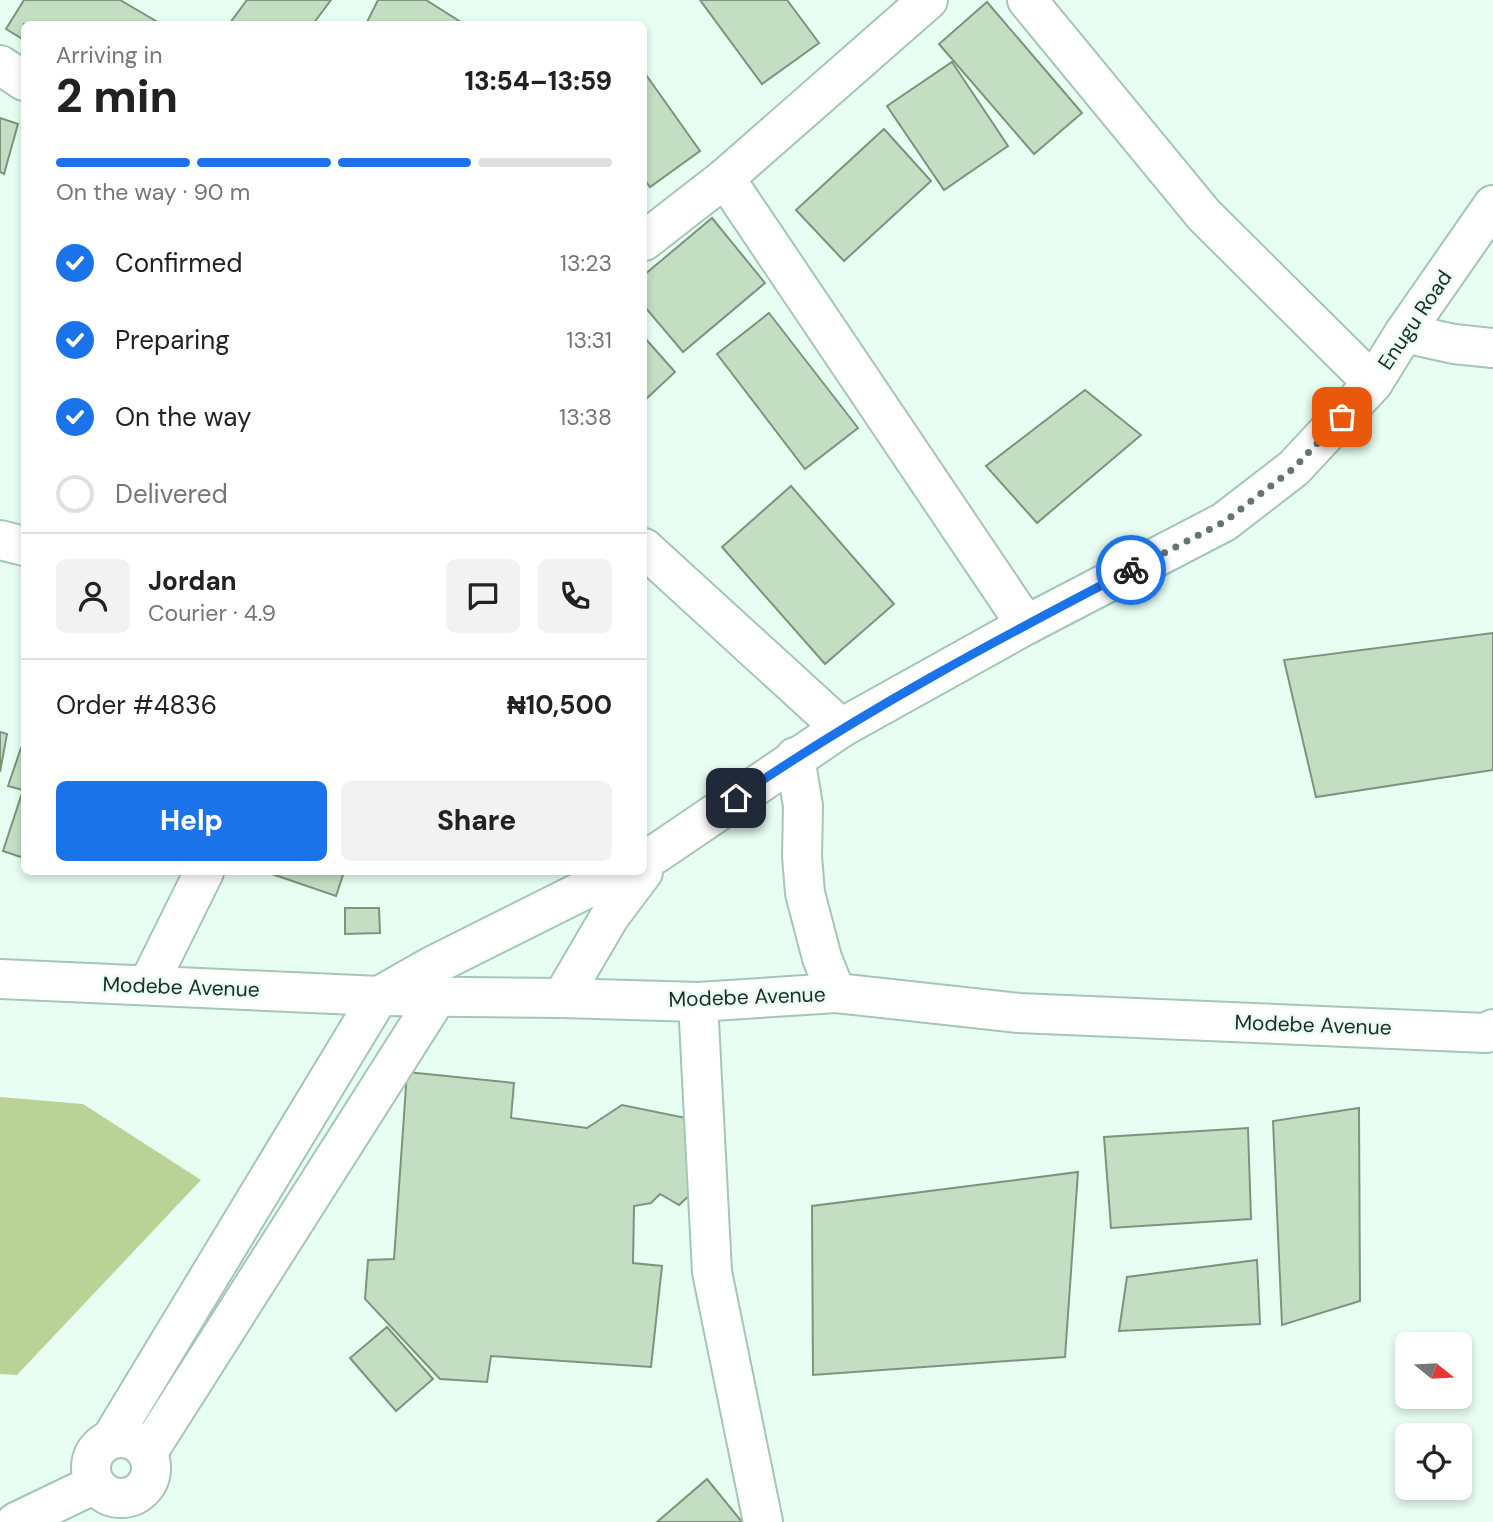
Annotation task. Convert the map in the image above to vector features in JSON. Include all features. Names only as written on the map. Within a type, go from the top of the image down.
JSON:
[{"type":"street","points":[[647,239],[725,178],[928,0]]},
{"type":"street","points":[[1027,0],[1204,215],[1373,383]]},
{"type":"street","points":[[0,65],[21,79]]},
{"type":"street","points":[[725,178],[1026,625]]},
{"type":"street","name":"Enugu Road","points":[[647,864],[795,757],[841,728],[1026,625],[1224,522],[1294,468],[1373,383],[1493,205]]},
{"type":"street","points":[[1404,334],[1454,344],[1493,348]]},
{"type":"street","points":[[0,540],[21,545]]},
{"type":"street","points":[[647,551],[841,728]]},
{"type":"street","points":[[795,757],[803,806],[802,856],[805,893],[822,958],[836,993]]},
{"type":"street","points":[[148,985],[203,875]]},
{"type":"street","points":[[111,1439],[125,1438],[138,1442],[148,1452],[152,1465],[150,1479],[143,1490],[131,1497],[118,1499],[105,1494],[95,1484],[91,1471],[93,1458],[100,1446],[111,1439],[379,996],[432,966],[614,875]]},
{"type":"street","name":"Enugu Road","points":[[562,998],[610,916],[639,875]]},
{"type":"street","name":"Modebe Avenue","points":[[0,979],[379,996],[698,1002],[836,993],[1019,1013],[1490,1032]]},
{"type":"street","points":[[148,1452],[437,997]]},
{"type":"street","points":[[698,1002],[712,1272],[764,1522]]},
{"type":"street","points":[[16,1522],[95,1484]]},
{"type":"green space","points":[[0,1097],[83,1104],[201,1180],[17,1375],[0,1374]]},
{"type":"building","points":[[24,0],[120,0],[156,21],[21,21],[21,38],[6,29]]},
{"type":"building","points":[[247,0],[331,0],[315,21],[231,21]]},
{"type":"building","points":[[378,0],[426,0],[459,21],[368,21]]},
{"type":"building","points":[[700,0],[787,0],[819,43],[762,84]]},
{"type":"building","points":[[987,2],[1082,113],[1034,154],[939,44]]},
{"type":"building","points":[[952,62],[1008,146],[944,190],[887,106]]},
{"type":"building","points":[[647,76],[700,151],[650,187],[647,183]]},
{"type":"building","points":[[0,118],[18,124],[4,174],[0,172]]},
{"type":"building","points":[[884,129],[931,181],[844,261],[796,210]]},
{"type":"building","points":[[712,218],[765,283],[683,352],[647,310],[647,272]]},
{"type":"building","points":[[769,313],[858,428],[805,469],[717,354]]},
{"type":"building","points":[[647,340],[675,372],[647,398]]},
{"type":"building","points":[[1085,390],[1141,435],[1037,523],[986,466]]},
{"type":"building","points":[[791,486],[894,604],[825,664],[722,547]]},
{"type":"building","points":[[1493,633],[1493,770],[1316,797],[1284,660]]},
{"type":"building","points":[[0,732],[7,734],[0,772]]},
{"type":"building","points":[[21,748],[21,789],[8,786]]},
{"type":"building","points":[[21,796],[21,857],[3,851]]},
{"type":"building","points":[[275,875],[343,875],[336,896]]},
{"type":"building","points":[[345,908],[379,908],[380,933],[345,934]]},
{"type":"building","points":[[407,1072],[514,1083],[511,1118],[587,1128],[622,1105],[691,1119],[693,1192],[679,1205],[660,1194],[651,1203],[634,1206],[633,1263],[662,1266],[651,1367],[491,1356],[487,1382],[440,1379],[365,1299],[368,1260],[394,1259]]},
{"type":"building","points":[[1359,1108],[1360,1301],[1282,1325],[1273,1121]]},
{"type":"building","points":[[1248,1128],[1251,1219],[1111,1228],[1104,1137]]},
{"type":"building","points":[[1078,1172],[1065,1357],[813,1375],[812,1206]]},
{"type":"building","points":[[1257,1260],[1260,1324],[1119,1331],[1127,1277]]},
{"type":"building","points":[[387,1327],[433,1379],[396,1411],[350,1358]]},
{"type":"building","points":[[707,1479],[742,1522],[657,1522]]},
{"type":"way so far","points":[[1131,570],[1224,522],[1294,468],[1342,417]]},
{"type":"route","points":[[736,798],[841,728],[1131,570]]}]
